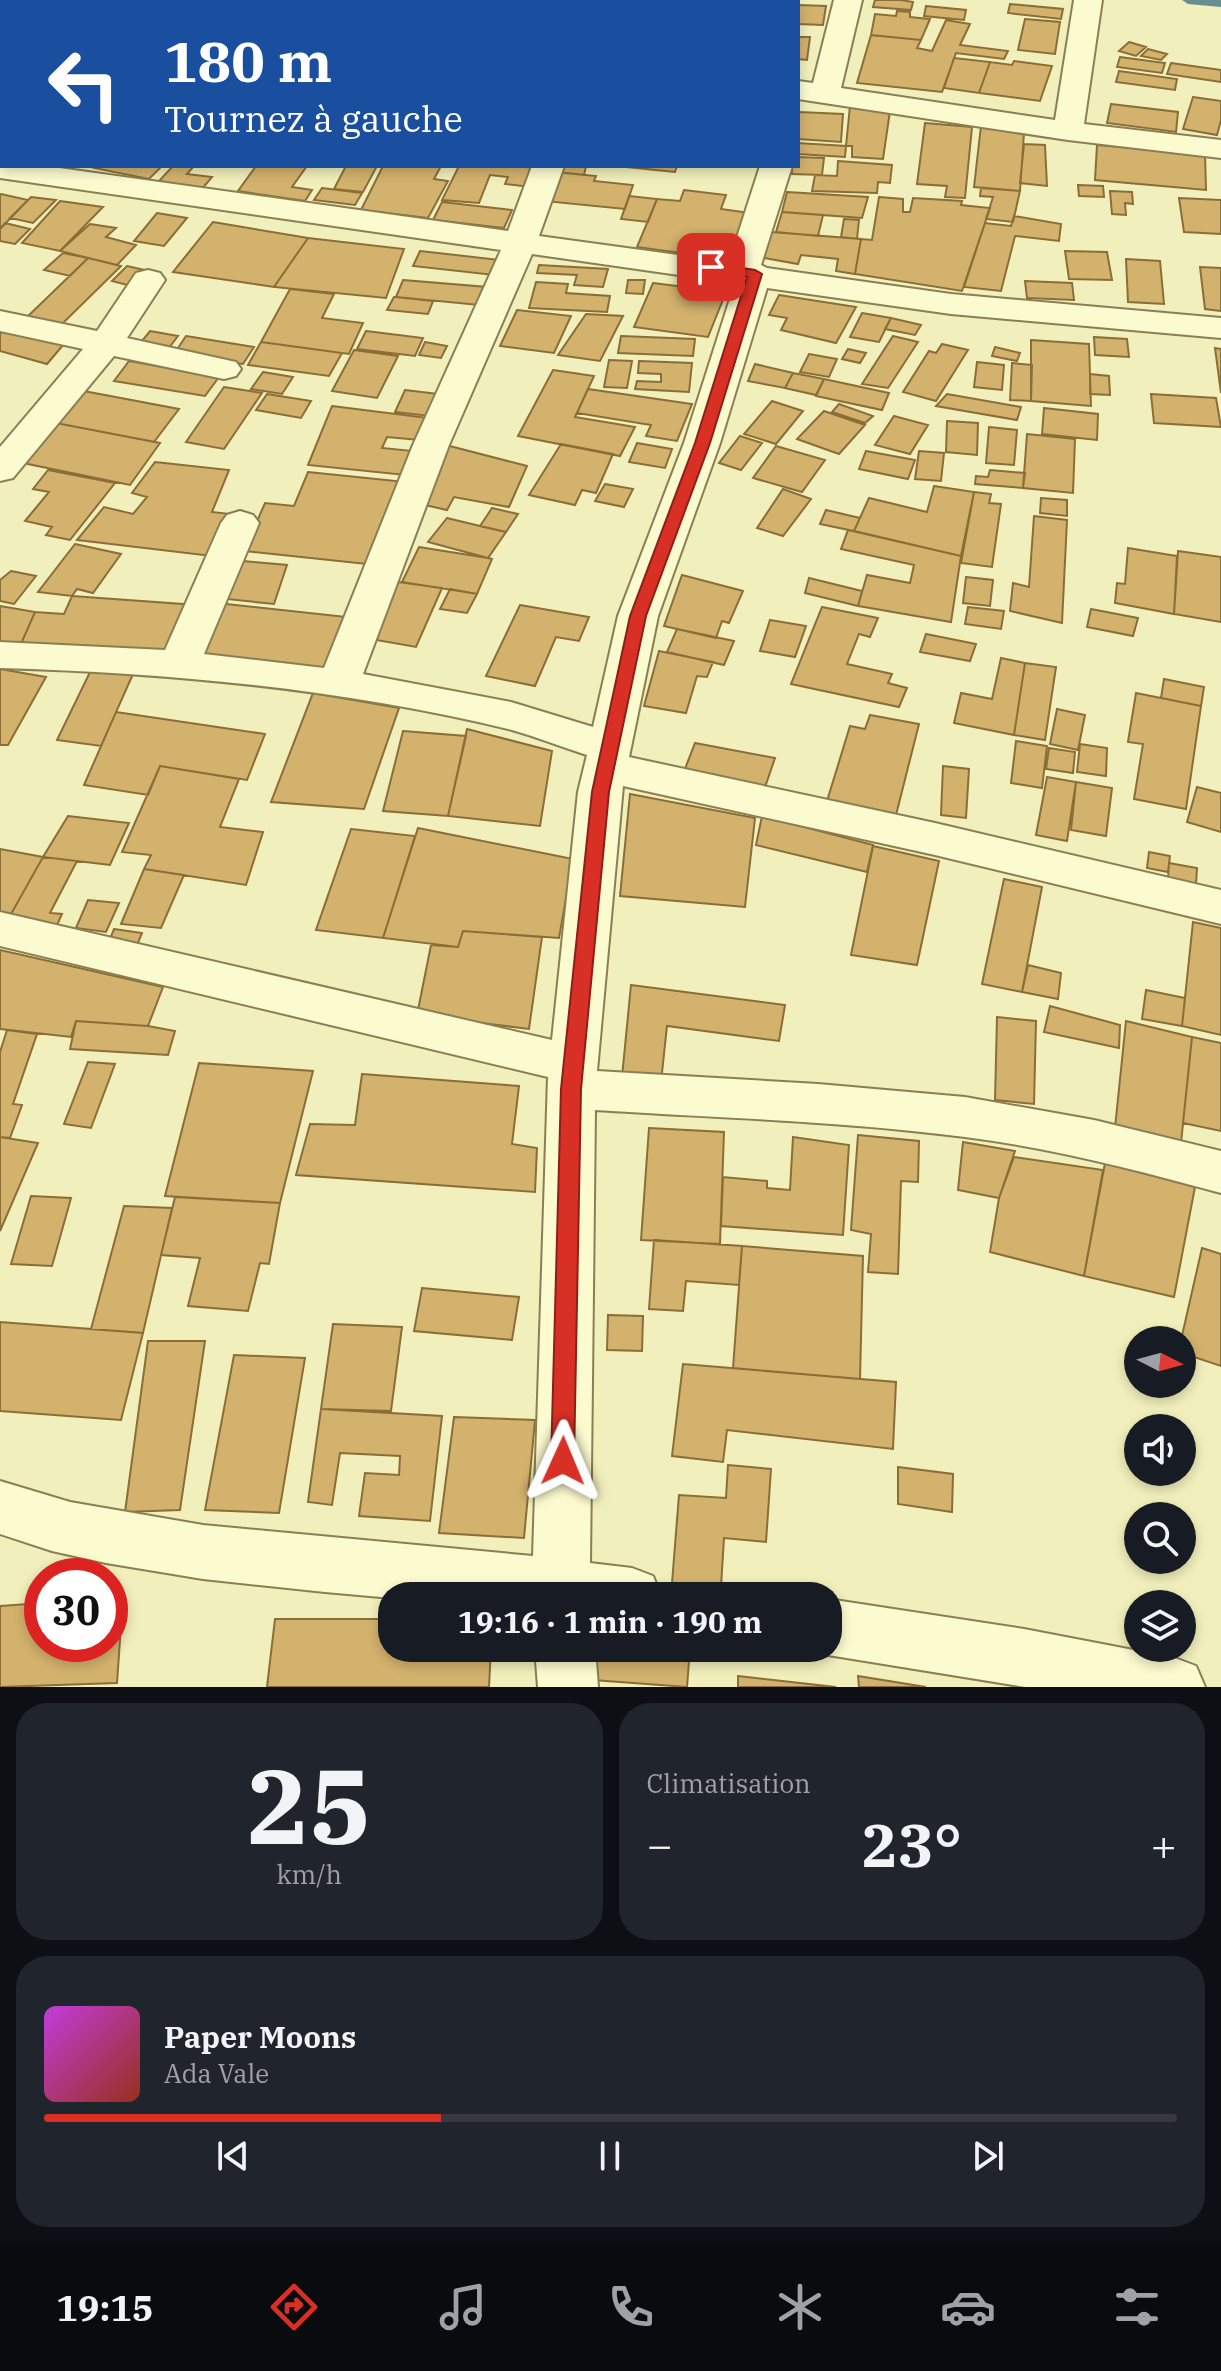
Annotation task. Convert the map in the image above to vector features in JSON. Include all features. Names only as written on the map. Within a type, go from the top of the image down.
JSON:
[{"type":"street","points":[[848,0],[811,92],[1068,131],[1221,149]]},
{"type":"street","points":[[1068,131],[1088,0]]},
{"type":"street","points":[[338,685],[431,445],[521,241],[547,168]]},
{"type":"street","points":[[560,1582],[573,1076],[606,757],[638,616],[702,443],[775,168]]},
{"type":"street","points":[[0,169],[951,304],[1221,328]]},
{"type":"street","points":[[0,470],[105,345],[148,280]]},
{"type":"street","points":[[2,321],[224,369]]},
{"type":"street","points":[[178,666],[240,523]]},
{"type":"street","points":[[0,655],[178,666],[338,685],[500,713],[606,757],[1221,907]]},
{"type":"street","points":[[0,929],[573,1076],[967,1118],[1045,1130],[1221,1172]]},
{"type":"street","points":[[0,1507],[111,1536],[224,1557],[479,1582]]},
{"type":"street","points":[[842,1629],[1024,1658],[1175,1687]]},
{"type":"street","points":[[566,1662],[568,1687]]},
{"type":"building","points":[[875,0],[913,2],[911,10],[873,7]]},
{"type":"building","points":[[1010,4],[1063,9],[1061,19],[1008,13]]},
{"type":"building","points":[[800,5],[826,6],[823,25],[800,24]]},
{"type":"building","points":[[926,6],[966,10],[964,20],[924,16]]},
{"type":"building","points":[[897,11],[910,12],[910,17],[930,19],[921,40],[871,35],[875,14],[896,16]]},
{"type":"building","points":[[1025,19],[1060,22],[1055,54],[1018,50]]},
{"type":"building","points":[[946,20],[970,24],[960,45],[1008,51],[1004,59],[956,53],[942,92],[857,83],[871,35],[921,40],[917,48],[932,51]]},
{"type":"building","points":[[800,37],[810,37],[807,60],[800,59]]},
{"type":"building","points":[[1129,42],[1146,47],[1136,56],[1119,51]]},
{"type":"building","points":[[1148,49],[1167,54],[1161,60],[1141,56]]},
{"type":"building","points":[[1120,57],[1165,63],[1162,73],[1117,67]]},
{"type":"building","points":[[954,58],[990,62],[979,93],[944,88]]},
{"type":"building","points":[[1014,61],[1052,66],[1040,101],[979,93],[990,62],[1012,65]]},
{"type":"building","points":[[1171,63],[1221,70],[1221,82],[1167,74]]},
{"type":"building","points":[[1119,71],[1177,79],[1175,90],[1116,82]]},
{"type":"building","points":[[1193,97],[1221,101],[1217,135],[1183,129]]},
{"type":"building","points":[[1111,104],[1178,112],[1176,132],[1107,123]]},
{"type":"building","points":[[850,106],[890,111],[883,159],[852,157],[852,146],[846,146]]},
{"type":"building","points":[[800,112],[843,114],[841,142],[800,139]]},
{"type":"building","points":[[925,123],[972,127],[965,198],[945,197],[947,186],[917,184]]},
{"type":"building","points":[[981,126],[1024,133],[1020,191],[974,187]]},
{"type":"building","points":[[800,143],[846,146],[845,157],[800,154]]},
{"type":"building","points":[[1024,144],[1045,145],[1047,186],[1020,183]]},
{"type":"building","points":[[1097,145],[1205,154],[1206,190],[1095,180]]},
{"type":"building","points":[[800,157],[824,158],[822,175],[792,174],[792,168],[800,168]]},
{"type":"building","points":[[838,161],[892,165],[890,183],[878,182],[877,193],[812,191],[815,175],[837,176]]},
{"type":"building","points":[[94,168],[160,168],[149,179]]},
{"type":"building","points":[[171,168],[192,168],[187,174],[212,177],[202,189],[159,181]]},
{"type":"building","points":[[255,168],[306,168],[292,187],[312,190],[305,201],[238,191]]},
{"type":"building","points":[[345,168],[376,168],[363,192],[334,189]]},
{"type":"building","points":[[382,168],[440,168],[434,179],[448,181],[428,218],[361,210]]},
{"type":"building","points":[[458,168],[536,168],[530,187],[505,184],[508,177],[490,175],[479,203],[442,200]]},
{"type":"building","points":[[557,168],[586,168],[584,175],[556,172]]},
{"type":"building","points":[[636,168],[676,168],[675,172]]},
{"type":"building","points":[[556,172],[596,176],[594,181],[633,185],[625,209],[544,201]]},
{"type":"building","points":[[1078,185],[1103,186],[1104,197],[1079,196]]},
{"type":"building","points":[[322,188],[362,193],[355,205],[314,200]]},
{"type":"building","points":[[981,188],[1020,191],[1013,222],[986,219],[993,197],[980,196]]},
{"type":"building","points":[[684,190],[726,195],[721,209],[750,213],[732,260],[637,247],[657,199],[680,201]]},
{"type":"building","points":[[1110,191],[1132,192],[1133,204],[1125,203],[1126,215],[1112,214]]},
{"type":"building","points":[[787,192],[868,197],[862,218],[782,212]]},
{"type":"building","points":[[0,195],[28,200],[0,229]]},
{"type":"building","points":[[629,196],[657,199],[648,222],[621,219]]},
{"type":"building","points":[[31,197],[56,200],[33,223],[10,218]]},
{"type":"building","points":[[879,197],[903,199],[903,212],[910,212],[913,198],[962,201],[961,205],[990,208],[962,291],[855,274],[861,239],[872,240]]},
{"type":"building","points":[[1179,198],[1221,200],[1221,234],[1184,232]]},
{"type":"building","points":[[60,201],[103,207],[60,251],[22,243]]},
{"type":"building","points":[[442,202],[512,210],[504,228],[433,220]]},
{"type":"building","points":[[782,212],[823,215],[818,236],[776,232]]},
{"type":"building","points":[[157,213],[187,218],[164,246],[134,241]]},
{"type":"building","points":[[1014,216],[1061,224],[1059,241],[1015,236],[1001,291],[964,287],[985,223],[1011,226]]},
{"type":"building","points":[[844,219],[859,220],[857,239],[841,237]]},
{"type":"building","points":[[213,222],[308,238],[274,287],[173,272]]},
{"type":"building","points":[[5,223],[30,229],[15,244],[0,241],[0,229]]},
{"type":"building","points":[[90,224],[116,228],[106,237],[136,245],[117,265],[60,251]]},
{"type":"building","points":[[771,232],[861,239],[855,274],[836,271],[838,259],[801,255],[798,264],[764,258]]},
{"type":"building","points":[[308,238],[404,249],[386,298],[274,287]]},
{"type":"building","points":[[420,251],[500,260],[494,275],[413,266]]},
{"type":"building","points":[[1065,251],[1107,252],[1112,280],[1069,279]]},
{"type":"building","points":[[63,253],[88,258],[70,276],[44,270]]},
{"type":"building","points":[[88,258],[121,266],[57,329],[23,321]]},
{"type":"building","points":[[1126,259],[1160,261],[1164,304],[1128,302]]},
{"type":"building","points":[[539,265],[608,269],[603,287],[574,285],[577,275],[537,273]]},
{"type":"building","points":[[127,266],[145,270],[131,286],[112,281]]},
{"type":"building","points":[[1200,267],[1221,268],[1221,311],[1205,309]]},
{"type":"building","points":[[403,280],[487,287],[479,305],[396,297]]},
{"type":"building","points":[[628,280],[645,280],[643,294],[626,293]]},
{"type":"building","points":[[1025,281],[1072,283],[1074,300],[1027,298]]},
{"type":"building","points":[[536,282],[568,284],[566,293],[610,296],[607,312],[529,308]]},
{"type":"building","points":[[653,283],[726,292],[708,337],[634,327]]},
{"type":"building","points":[[290,289],[334,294],[322,318],[363,323],[349,354],[261,342]]},
{"type":"building","points":[[779,295],[856,307],[836,343],[781,330],[787,318],[769,315]]},
{"type":"building","points":[[394,297],[433,301],[428,314],[387,310]]},
{"type":"building","points":[[517,310],[571,316],[554,353],[500,346]]},
{"type":"building","points":[[862,313],[891,318],[879,342],[850,337]]},
{"type":"building","points":[[586,314],[623,316],[600,361],[558,355]]},
{"type":"building","points":[[891,318],[921,325],[915,335],[885,329]]},
{"type":"building","points":[[6,328],[64,344],[47,364],[0,351],[0,334]]},
{"type":"building","points":[[150,331],[178,336],[165,353],[137,347]]},
{"type":"building","points":[[366,331],[423,338],[415,356],[357,349]]},
{"type":"building","points":[[186,336],[254,347],[243,364],[174,354]]},
{"type":"building","points":[[621,336],[695,339],[693,356],[618,353]]},
{"type":"building","points":[[893,336],[918,342],[888,388],[862,384]]},
{"type":"building","points":[[1094,337],[1127,339],[1129,357],[1095,355]]},
{"type":"building","points":[[1031,340],[1089,344],[1091,406],[1031,401]]},
{"type":"building","points":[[261,342],[342,353],[329,376],[248,365]]},
{"type":"building","points":[[425,342],[447,346],[441,358],[419,355]]},
{"type":"building","points":[[942,344],[968,350],[936,401],[903,392],[929,351],[936,353]]},
{"type":"building","points":[[995,347],[1020,353],[1017,361],[992,356]]},
{"type":"building","points":[[1215,348],[1221,349],[1221,393]]},
{"type":"building","points":[[848,349],[866,353],[860,363],[842,359]]},
{"type":"building","points":[[354,350],[398,356],[377,398],[332,391]]},
{"type":"building","points":[[809,354],[837,359],[829,377],[800,372]]},
{"type":"building","points":[[609,360],[632,361],[627,388],[604,387]]},
{"type":"building","points":[[129,361],[219,377],[205,396],[114,381]]},
{"type":"building","points":[[639,361],[692,363],[689,392],[635,389],[637,381],[661,382],[661,374],[638,373]]},
{"type":"building","points":[[977,362],[1004,365],[1002,390],[974,387]]},
{"type":"building","points":[[1012,363],[1032,365],[1031,401],[1010,400]]},
{"type":"building","points":[[755,364],[793,373],[785,388],[748,381]]},
{"type":"building","points":[[553,370],[594,376],[575,417],[635,427],[620,456],[518,436]]},
{"type":"building","points":[[263,372],[293,377],[282,394],[251,389]]},
{"type":"building","points":[[793,373],[824,379],[816,395],[785,388]]},
{"type":"building","points":[[1090,374],[1109,376],[1110,395],[1090,394]]},
{"type":"building","points":[[824,379],[889,393],[882,410],[816,396]]},
{"type":"building","points":[[224,387],[262,393],[224,449],[186,442]]},
{"type":"building","points":[[73,389],[179,409],[154,442],[56,423]]},
{"type":"building","points":[[588,389],[692,404],[677,441],[646,436],[651,425],[577,413]]},
{"type":"building","points":[[405,390],[439,394],[430,416],[395,412]]},
{"type":"building","points":[[267,394],[311,401],[301,418],[256,410]]},
{"type":"building","points":[[947,394],[1021,407],[1017,420],[936,406]]},
{"type":"building","points":[[1151,394],[1216,398],[1221,427],[1154,423]]},
{"type":"building","points":[[772,401],[803,411],[776,444],[744,434]]},
{"type":"building","points":[[839,404],[873,416],[865,423],[832,412]]},
{"type":"building","points":[[332,406],[428,418],[419,440],[387,437],[382,448],[423,452],[415,476],[308,465]]},
{"type":"building","points":[[1044,408],[1098,414],[1097,440],[1042,434]]},
{"type":"building","points":[[824,411],[865,425],[839,454],[797,439]]},
{"type":"building","points":[[894,416],[928,425],[910,454],[875,445]]},
{"type":"building","points":[[947,421],[978,423],[977,455],[946,452]]},
{"type":"building","points":[[56,423],[160,443],[130,485],[23,463]]},
{"type":"building","points":[[989,427],[1017,430],[1014,465],[986,463]]},
{"type":"building","points":[[1027,434],[1075,439],[1073,493],[1023,488]]},
{"type":"building","points":[[740,436],[762,443],[741,470],[719,463]]},
{"type":"building","points":[[637,443],[672,449],[665,468],[629,462]]},
{"type":"building","points":[[442,444],[527,466],[509,507],[454,497],[447,510],[416,503]]},
{"type":"building","points":[[561,444],[613,454],[596,493],[582,490],[575,505],[529,495]]},
{"type":"building","points":[[776,446],[825,460],[802,492],[753,478]]},
{"type":"building","points":[[866,451],[915,460],[908,479],[859,469]]},
{"type":"building","points":[[919,451],[944,453],[941,481],[915,479]]},
{"type":"building","points":[[155,462],[229,470],[212,512],[239,515],[220,557],[77,540],[104,507],[133,514],[147,497],[132,493]]},
{"type":"building","points":[[48,470],[115,483],[70,540],[46,535],[52,527],[25,521],[49,492],[33,489]]},
{"type":"building","points":[[990,470],[1025,473],[1023,488],[975,484],[976,476],[988,477]]},
{"type":"building","points":[[308,472],[406,482],[376,565],[244,551],[265,503],[294,506]]},
{"type":"building","points":[[605,484],[633,489],[624,507],[595,501]]},
{"type":"building","points":[[934,486],[974,492],[961,556],[854,531],[869,498],[927,512]]},
{"type":"building","points":[[783,489],[811,499],[783,536],[757,528]]},
{"type":"building","points":[[974,492],[991,494],[989,503],[1001,504],[992,567],[961,563]]},
{"type":"building","points":[[1041,498],[1067,500],[1067,516],[1040,513]]},
{"type":"building","points":[[492,508],[518,514],[506,532],[480,526]]},
{"type":"building","points":[[826,510],[860,518],[854,531],[820,524]]},
{"type":"building","points":[[1034,516],[1067,520],[1062,623],[1010,611],[1013,583],[1029,587]]},
{"type":"building","points":[[447,518],[506,532],[488,558],[428,542]]},
{"type":"building","points":[[848,530],[961,556],[951,622],[858,606],[867,575],[910,583],[914,565],[841,549]]},
{"type":"building","points":[[75,544],[121,554],[93,593],[77,589],[72,596],[38,592]]},
{"type":"building","points":[[419,547],[492,559],[477,594],[402,582]]},
{"type":"building","points":[[1128,548],[1177,556],[1174,614],[1115,603],[1117,583],[1125,584]]},
{"type":"building","points":[[1178,551],[1221,557],[1221,622],[1174,614]]},
{"type":"building","points":[[233,560],[287,565],[274,604],[217,598]]},
{"type":"building","points":[[11,571],[36,576],[14,604],[0,601],[0,580]]},
{"type":"building","points":[[682,575],[743,591],[729,623],[722,621],[716,638],[664,626]]},
{"type":"building","points":[[966,577],[993,580],[990,606],[963,603]]},
{"type":"building","points":[[809,578],[862,591],[858,606],[805,593]]},
{"type":"building","points":[[391,581],[442,588],[416,647],[365,638]]},
{"type":"building","points":[[450,589],[477,594],[467,613],[440,609]]},
{"type":"building","points":[[72,596],[196,605],[174,656],[20,646],[35,612],[64,614]]},
{"type":"building","points":[[217,603],[356,618],[331,673],[194,654]]},
{"type":"building","points":[[520,605],[589,617],[579,641],[556,637],[535,686],[486,676]]},
{"type":"building","points":[[0,606],[35,612],[20,646],[0,645]]},
{"type":"building","points":[[822,607],[878,618],[870,637],[859,634],[847,664],[892,674],[888,683],[907,688],[899,707],[791,684]]},
{"type":"building","points":[[968,607],[1004,611],[1001,629],[965,624]]},
{"type":"building","points":[[1091,609],[1138,618],[1133,636],[1087,627]]},
{"type":"building","points":[[770,620],[806,626],[795,657],[760,651]]},
{"type":"building","points":[[677,629],[734,641],[724,665],[667,652]]},
{"type":"building","points":[[926,634],[976,644],[970,661],[920,652]]},
{"type":"building","points":[[659,651],[713,662],[707,677],[697,676],[686,713],[644,706]]},
{"type":"building","points":[[1001,658],[1025,663],[1014,735],[954,723],[961,693],[992,699]]},
{"type":"building","points":[[1025,663],[1056,667],[1045,740],[1014,735]]},
{"type":"building","points":[[0,669],[46,677],[8,745],[0,745]]},
{"type":"building","points":[[91,670],[133,674],[101,746],[57,740]]},
{"type":"building","points":[[1164,679],[1204,687],[1201,706],[1161,698]]},
{"type":"building","points":[[313,693],[399,708],[364,809],[271,802]]},
{"type":"building","points":[[1136,693],[1201,706],[1186,809],[1134,799],[1143,744],[1128,742]]},
{"type":"building","points":[[1057,709],[1085,715],[1078,750],[1050,744]]},
{"type":"building","points":[[116,712],[265,734],[247,780],[160,766],[148,795],[84,785]]},
{"type":"building","points":[[870,715],[919,724],[896,815],[827,801],[850,726],[865,729]]},
{"type":"building","points":[[467,729],[552,751],[540,826],[448,816]]},
{"type":"building","points":[[403,731],[466,736],[448,816],[383,811]]},
{"type":"building","points":[[1016,741],[1047,746],[1042,788],[1011,783]]},
{"type":"building","points":[[695,743],[775,758],[764,790],[683,774]]},
{"type":"building","points":[[1080,744],[1107,748],[1106,776],[1077,772]]},
{"type":"building","points":[[1049,748],[1075,752],[1073,773],[1046,769]]},
{"type":"building","points":[[160,766],[239,779],[220,827],[263,832],[246,885],[144,869],[151,855],[122,852]]},
{"type":"building","points":[[943,766],[969,769],[966,818],[941,815]]},
{"type":"building","points":[[1047,777],[1076,782],[1067,841],[1036,835]]},
{"type":"building","points":[[1076,782],[1112,788],[1106,836],[1071,830]]},
{"type":"building","points":[[1197,787],[1221,793],[1221,832],[1187,822]]},
{"type":"building","points":[[630,794],[755,818],[745,907],[620,896]]},
{"type":"building","points":[[68,816],[129,823],[110,865],[43,857]]},
{"type":"building","points":[[762,816],[873,845],[867,872],[756,845]]},
{"type":"building","points":[[418,828],[573,859],[559,938],[463,931],[458,947],[383,938]]},
{"type":"building","points":[[351,829],[415,836],[383,938],[316,930]]},
{"type":"building","points":[[873,846],[939,861],[917,965],[851,955]]},
{"type":"building","points":[[0,849],[43,857],[6,923],[0,922]]},
{"type":"building","points":[[1149,852],[1170,856],[1168,872],[1147,868]]},
{"type":"building","points":[[43,857],[77,861],[50,913],[62,914],[53,934],[6,923]]},
{"type":"building","points":[[1169,863],[1197,868],[1196,884],[1168,879]]},
{"type":"building","points":[[144,869],[184,875],[161,928],[121,924]]},
{"type":"building","points":[[1004,879],[1042,887],[1022,992],[982,984]]},
{"type":"building","points":[[88,900],[119,903],[106,932],[76,928]]},
{"type":"building","points":[[1193,922],[1221,928],[1221,1035],[1182,1026]]},
{"type":"building","points":[[114,929],[142,933],[133,955],[105,951]]},
{"type":"building","points":[[463,931],[542,937],[529,1029],[417,1015],[431,945],[458,947]]},
{"type":"building","points":[[0,950],[163,987],[148,1026],[76,1021],[71,1037],[0,1029]]},
{"type":"building","points":[[1028,965],[1061,973],[1058,999],[1022,992]]},
{"type":"building","points":[[631,985],[785,1005],[779,1041],[667,1026],[661,1082],[622,1077]]},
{"type":"building","points":[[1146,990],[1185,998],[1182,1026],[1142,1019]]},
{"type":"building","points":[[1050,1006],[1120,1025],[1119,1048],[1044,1032]]},
{"type":"building","points":[[997,1017],[1036,1021],[1034,1104],[995,1100]]},
{"type":"building","points":[[76,1021],[175,1031],[168,1055],[70,1049]]},
{"type":"building","points":[[1126,1021],[1192,1037],[1181,1143],[1115,1128]]},
{"type":"building","points":[[7,1030],[37,1034],[13,1104],[22,1105],[10,1138],[0,1137],[0,1052]]},
{"type":"building","points":[[1192,1037],[1221,1043],[1221,1131],[1183,1123]]},
{"type":"building","points":[[88,1062],[115,1064],[91,1128],[64,1124]]},
{"type":"building","points":[[199,1063],[313,1071],[280,1203],[165,1196]]},
{"type":"building","points":[[362,1074],[519,1086],[512,1144],[537,1148],[535,1192],[296,1175],[310,1124],[355,1125]]},
{"type":"building","points":[[649,1128],[724,1132],[720,1244],[641,1240]]},
{"type":"building","points":[[858,1135],[919,1141],[918,1182],[901,1181],[898,1274],[868,1272],[871,1234],[851,1230]]},
{"type":"building","points":[[0,1137],[38,1143],[0,1231]]},
{"type":"building","points":[[793,1137],[849,1145],[843,1235],[721,1226],[723,1177],[767,1181],[767,1188],[790,1190]]},
{"type":"building","points":[[963,1142],[1015,1151],[999,1198],[958,1190]]},
{"type":"building","points":[[1014,1157],[1103,1170],[1084,1276],[990,1252],[999,1198]]},
{"type":"building","points":[[1105,1163],[1195,1187],[1174,1297],[1084,1276]]},
{"type":"building","points":[[31,1196],[71,1198],[52,1266],[11,1264]]},
{"type":"building","points":[[175,1197],[280,1203],[269,1264],[260,1263],[248,1311],[188,1306],[200,1258],[161,1255]]},
{"type":"building","points":[[124,1206],[172,1208],[143,1333],[91,1329]]},
{"type":"building","points":[[654,1240],[742,1246],[739,1285],[686,1281],[683,1311],[649,1309]]},
{"type":"building","points":[[742,1246],[863,1256],[860,1379],[733,1368]]},
{"type":"building","points":[[1202,1248],[1221,1254],[1221,1366],[1196,1358],[1196,1326],[1184,1326]]},
{"type":"building","points":[[422,1288],[519,1297],[512,1340],[414,1331]]},
{"type":"building","points":[[608,1315],[643,1316],[642,1351],[607,1350]]},
{"type":"building","points":[[0,1322],[143,1333],[121,1420],[0,1411]]},
{"type":"building","points":[[333,1324],[402,1327],[391,1411],[321,1409]]},
{"type":"building","points":[[148,1341],[205,1341],[180,1510],[125,1512]]},
{"type":"building","points":[[234,1355],[305,1358],[279,1513],[205,1510]]},
{"type":"building","points":[[683,1364],[896,1382],[893,1449],[727,1430],[723,1462],[672,1456]]},
{"type":"building","points":[[321,1409],[442,1416],[430,1521],[359,1516],[365,1473],[399,1475],[400,1456],[340,1453],[332,1505],[308,1502]]},
{"type":"building","points":[[454,1417],[535,1420],[524,1538],[439,1533]]},
{"type":"building","points":[[728,1465],[771,1469],[766,1542],[724,1538],[721,1582],[672,1582],[679,1495],[726,1498]]},
{"type":"building","points":[[898,1467],[953,1474],[952,1512],[898,1504]]},
{"type":"building","points":[[24,1604],[24,1662],[118,1662],[117,1683],[0,1687],[0,1606]]},
{"type":"building","points":[[275,1619],[378,1619],[378,1662],[490,1662],[489,1687],[267,1687]]},
{"type":"building","points":[[595,1662],[689,1662],[687,1687],[593,1680]]},
{"type":"building","points":[[738,1676],[836,1687],[738,1687]]},
{"type":"building","points":[[858,1676],[926,1687],[859,1687]]},
{"type":"waterway","points":[[1188,0],[1221,3]]},
{"type":"route","points":[[563,1461],[571,1089],[600,792],[638,616],[702,443],[755,274],[711,267]]}]
